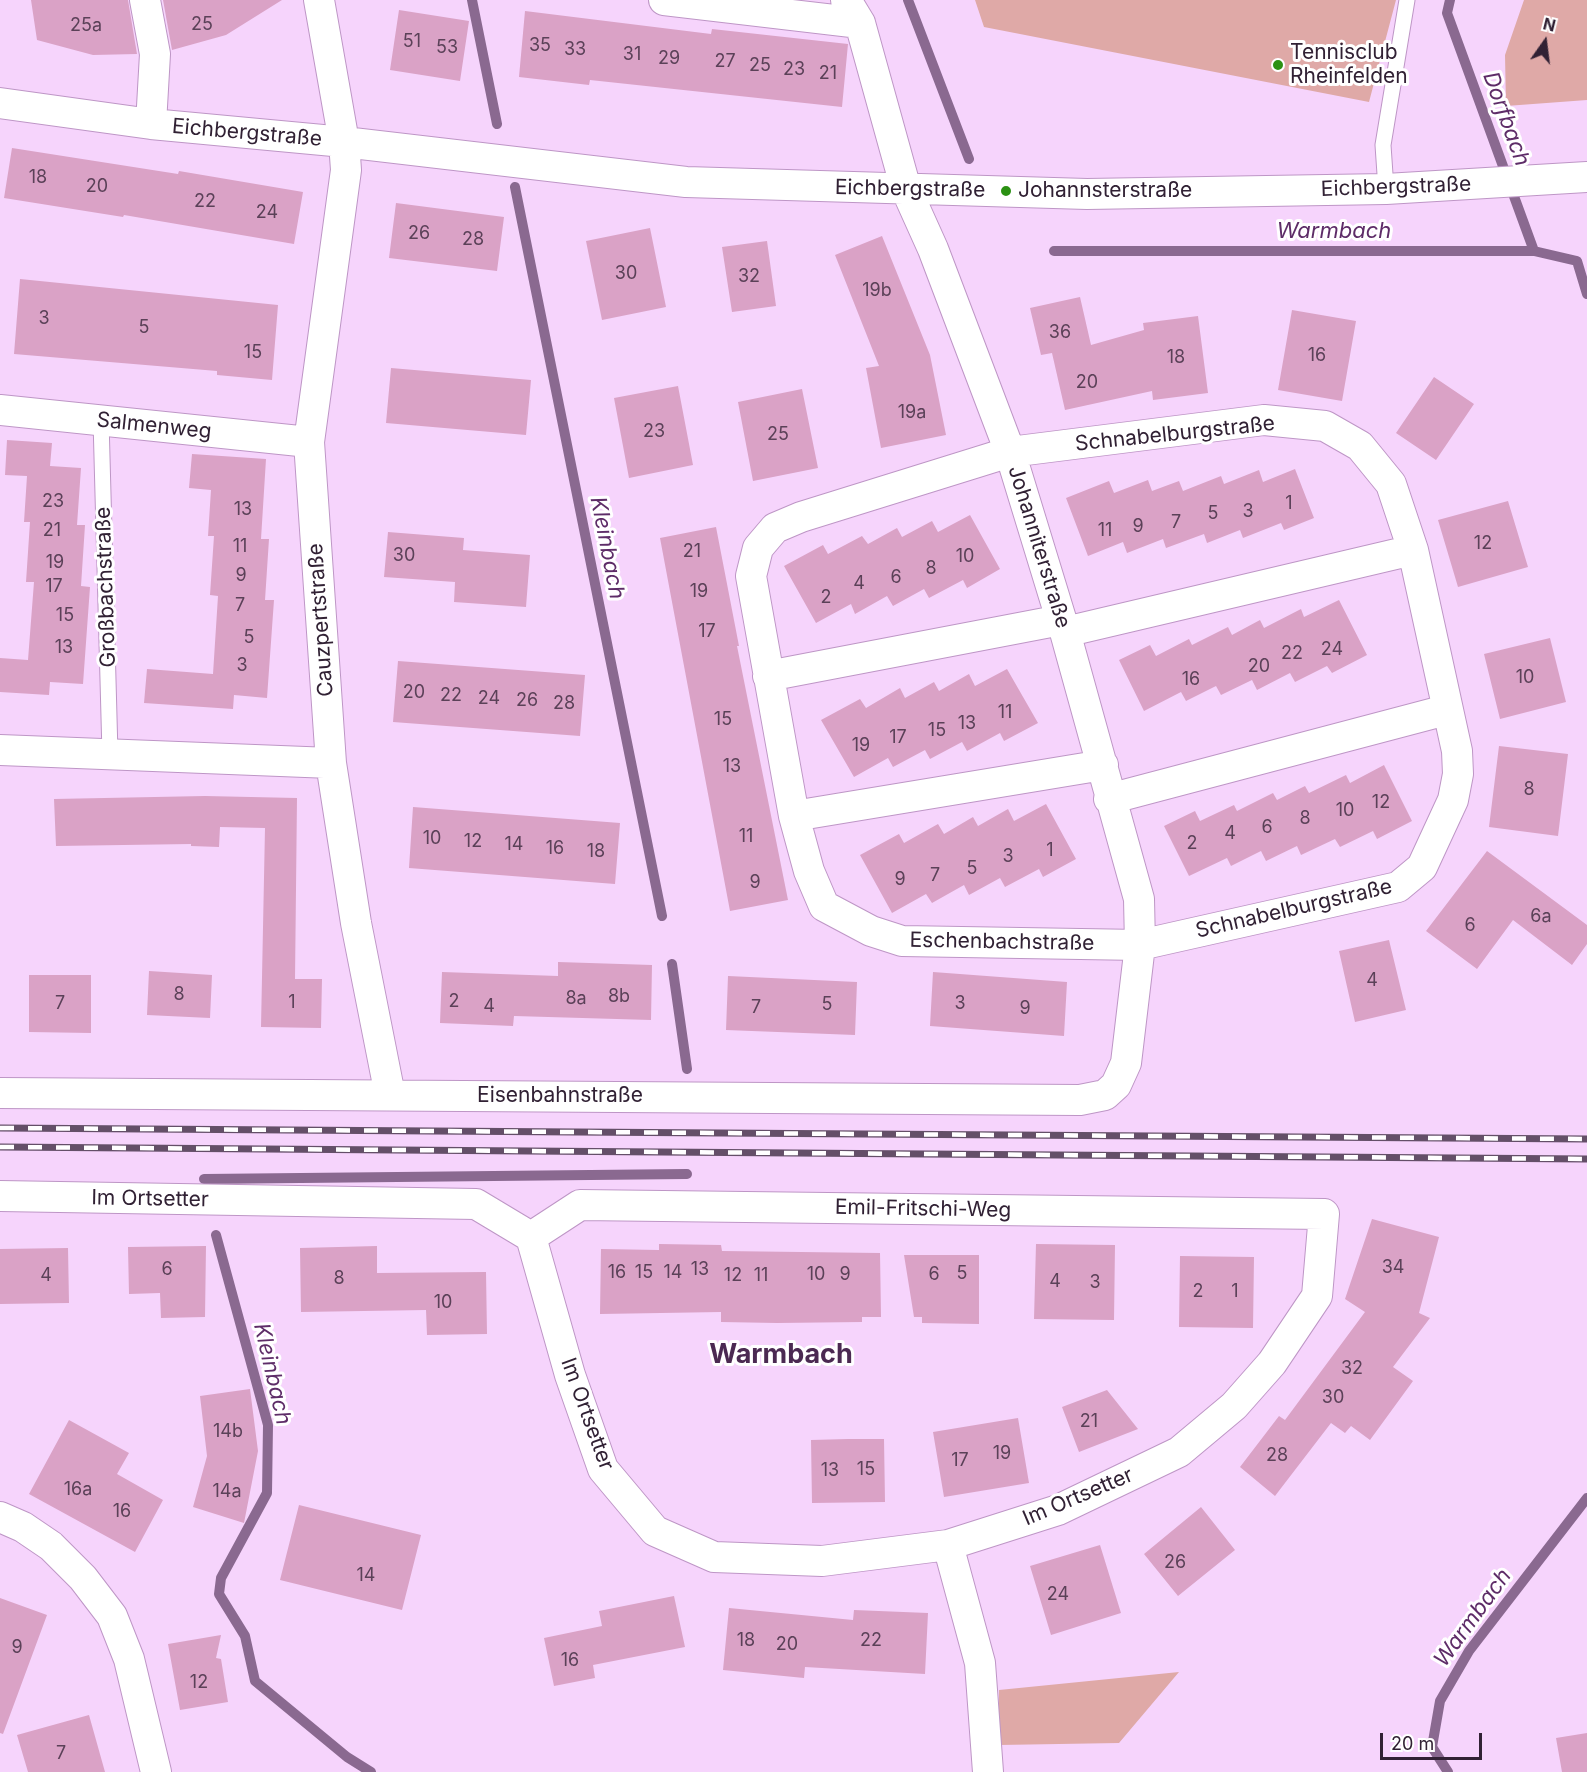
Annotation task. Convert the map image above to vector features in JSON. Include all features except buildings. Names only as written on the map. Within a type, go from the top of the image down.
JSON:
[{"type":"street","name":"Eichbergstraße","points":[[145,0],[155,54],[151,124]]},
{"type":"street","name":"Eichbergstraße","points":[[319,0],[344,142]]},
{"type":"street","name":"Johanniterstraße","points":[[664,0],[853,12],[906,189],[933,249],[1010,452],[1063,626],[1102,765],[1109,799],[1139,899],[1140,945],[1126,1063],[1116,1085]]},
{"type":"street","name":"Eichbergstraße","points":[[0,102],[151,124],[344,142],[686,182],[1088,194],[1386,189],[1587,177]]},
{"type":"street","name":"Cauzpertstraße","points":[[344,142],[346,170],[309,442],[331,763],[356,923],[390,1095]]},
{"type":"street","name":"Salmenweg","points":[[0,410],[309,442]]},
{"type":"street","name":"Schnabelburgstraße","points":[[1010,452],[1264,420],[1325,426],[1360,446],[1391,484],[1413,550],[1446,710],[1457,751],[1458,774],[1453,800],[1422,867],[1398,887],[1140,945]]},
{"type":"street","name":"Eschenbachstraße","points":[[1010,452],[801,517],[775,528],[758,548],[751,576],[794,816],[809,871],[824,906],[871,931],[902,941],[1140,945]]},
{"type":"street","points":[[768,676],[1063,626],[1413,550]]},
{"type":"street","points":[[1109,799],[1446,710]]},
{"type":"street","points":[[0,750],[331,763]]},
{"type":"street","points":[[794,816],[1102,765]]},
{"type":"street","name":"Eisenbahnstraße","points":[[0,1093],[1080,1100],[1105,1095],[1116,1085]]},
{"type":"street","name":"Im Ortsetter","points":[[0,1196],[476,1204],[531,1237],[570,1375],[603,1469],[654,1530],[714,1557],[822,1561],[948,1545],[1058,1510],[1179,1452],[1234,1406],[1272,1363],[1317,1296],[1324,1214]]},
{"type":"street","name":"Emil-Fritschi-Weg","points":[[531,1237],[580,1205],[1324,1214]]},
{"type":"street","points":[[0,1518],[23,1527],[51,1546],[83,1578],[112,1616],[129,1659],[156,1772]]},
{"type":"street","points":[[948,1545],[980,1663],[988,1772]]},
{"type":"lane","points":[[1386,189],[1383,145],[1407,0]]},
{"type":"lane","name":"Großbachstraße","points":[[101,420],[110,754]]},
{"type":"shaded area","name":"Tennisclub Rheinfelden","points":[[975,0],[1396,0],[1369,102],[984,27]]},
{"type":"shaded area","points":[[1524,0],[1587,0],[1587,100],[1506,106],[1505,55]]},
{"type":"shaded area","points":[[1179,1672],[1119,1743],[999,1745],[999,1690]]},
{"type":"waterway","name":"Kleinbach","points":[[472,0],[497,124]]},
{"type":"waterway","name":"Warmbach","points":[[908,0],[969,159]]},
{"type":"waterway","name":"Dorfbach","points":[[1450,0],[1447,13],[1534,251]]},
{"type":"waterway","name":"Kleinbach","points":[[515,187],[662,916]]},
{"type":"waterway","name":"Warmbach","points":[[1054,251],[1534,251],[1577,261],[1587,294]]},
{"type":"waterway","name":"Kleinbach","points":[[672,964],[687,1069]]},
{"type":"waterway","name":"Kleinbach","points":[[204,1179],[687,1174]]},
{"type":"waterway","name":"Kleinbach","points":[[216,1235],[268,1425],[267,1493],[221,1578],[219,1594],[245,1636],[255,1681],[347,1757],[371,1772]]},
{"type":"waterway","name":"Warmbach","points":[[1448,1772],[1432,1747],[1440,1701],[1469,1651],[1587,1498]]},
{"type":"railway","points":[[0,1128],[1587,1139]]},
{"type":"railway","points":[[0,1147],[1587,1159]]},
{"type":"place","name":"Tennisclub Rheinfelden","points":[[1278,65]]},
{"type":"place","name":"Johannsterstraße","points":[[1006,191]]},
{"type":"district","name":"Warmbach","points":[[781,1355]]}]
